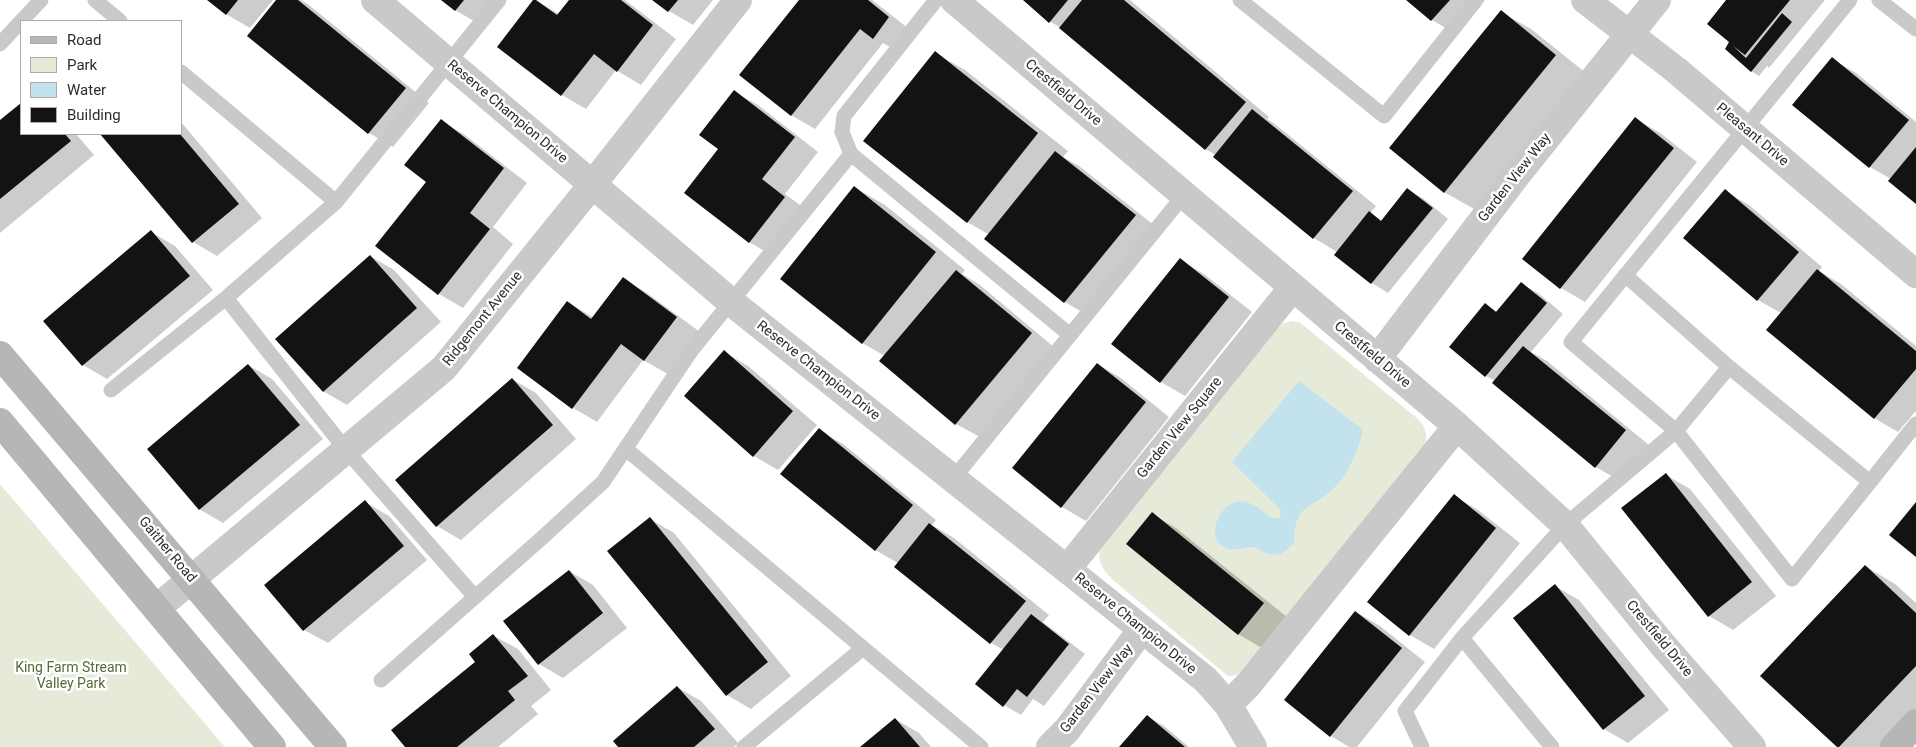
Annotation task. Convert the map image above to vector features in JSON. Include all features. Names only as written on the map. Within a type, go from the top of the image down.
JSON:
[{"type":"main road","name":"Gaither Road","points":[[0,355],[333,747]]},
{"type":"main road","points":[[0,422],[272,747]]},
{"type":"main road","points":[[1894,747],[1916,723]]},
{"type":"street","name":"Reserve Champion Drive","points":[[375,0],[731,302],[1206,680],[1228,705],[1254,747]]},
{"type":"street","name":"Ridgemont Avenue","points":[[157,608],[444,368],[738,0]]},
{"type":"street","name":"Pleasant Drive","points":[[1585,0],[1676,70],[1916,274]]},
{"type":"street","name":"Garden View Way","points":[[1377,359],[1516,176],[1656,0]]},
{"type":"street","name":"Crestfield Drive","points":[[966,4],[1184,195],[1457,426],[1566,525],[1662,644],[1752,747]]},
{"type":"street","name":"Garden View Square","points":[[1067,569],[1293,287]]},
{"type":"street","points":[[1228,705],[1248,685],[1457,426]]},
{"type":"street","name":"Garden View Way","points":[[1050,747],[1067,730],[1142,630]]},
{"type":"lane","points":[[22,20],[40,0]]},
{"type":"lane","points":[[95,0],[119,20]]},
{"type":"lane","points":[[111,390],[226,298],[336,202],[499,0]]},
{"type":"lane","points":[[936,0],[844,116],[842,132],[852,154],[1070,335]]},
{"type":"lane","points":[[1240,0],[1384,116],[1476,0]]},
{"type":"lane","points":[[1850,0],[1571,342],[1676,431],[1792,579],[1916,424]]},
{"type":"lane","points":[[1879,0],[1916,29]]},
{"type":"lane","points":[[0,44],[20,22]]},
{"type":"lane","points":[[182,73],[336,202]]},
{"type":"lane","points":[[381,680],[603,482],[691,351],[852,154]]},
{"type":"lane","points":[[953,479],[1184,195]]},
{"type":"lane","points":[[1625,275],[1729,367],[1870,482]]},
{"type":"lane","points":[[226,298],[346,450],[475,597]]},
{"type":"lane","points":[[1422,747],[1405,711],[1462,638],[1566,525],[1676,431],[1729,367]]},
{"type":"lane","points":[[626,449],[981,747]]},
{"type":"lane","points":[[1462,638],[1552,747]]},
{"type":"lane","points":[[744,747],[863,648]]},
{"type":"green space","points":[[1293,321],[1300,323],[1308,329],[1418,419],[1426,432],[1426,443],[1425,447],[1241,672],[1237,675],[1228,676],[1113,580],[1100,562],[1099,554],[1100,549],[1275,330],[1284,323]]},
{"type":"green space","name":"King Farm Stream Valley Park","points":[[0,484],[225,747],[0,747]]},
{"type":"water","points":[[1299,381],[1363,430],[1356,453],[1344,475],[1334,488],[1301,514],[1297,521],[1294,543],[1281,554],[1269,554],[1254,547],[1225,548],[1217,540],[1215,532],[1219,516],[1230,504],[1246,502],[1272,518],[1280,518],[1281,510],[1232,462]]},
{"type":"building","points":[[207,0],[238,0],[226,15]]},
{"type":"building","points":[[276,0],[298,0],[406,88],[368,134],[247,36]]},
{"type":"building","points":[[441,0],[464,0],[455,11]]},
{"type":"building","points":[[533,0],[536,0],[557,15],[569,0],[621,0],[653,25],[617,72],[594,54],[561,96],[497,47]]},
{"type":"building","points":[[652,0],[678,0],[668,12]]},
{"type":"building","points":[[799,0],[868,0],[889,17],[873,39],[860,29],[791,116],[739,75]]},
{"type":"building","points":[[1023,0],[1068,0],[1049,23]]},
{"type":"building","points":[[1082,0],[1124,0],[1246,102],[1205,150],[1059,28]]},
{"type":"building","points":[[1406,0],[1450,0],[1431,21]]},
{"type":"building","points":[[1726,0],[1790,0],[1745,55],[1733,46],[1746,58],[1782,13],[1792,22],[1751,72],[1725,49],[1729,42],[1707,24]]},
{"type":"building","points":[[1501,10],[1556,55],[1444,193],[1389,148]]},
{"type":"building","points":[[935,51],[1038,133],[967,223],[863,141]]},
{"type":"building","points":[[1832,57],[1909,120],[1869,168],[1792,105]]},
{"type":"building","points":[[734,90],[795,137],[762,179],[785,197],[749,243],[684,193],[718,149],[699,135]]},
{"type":"building","points":[[20,104],[20,135],[66,135],[71,141],[0,199],[0,120]]},
{"type":"building","points":[[1252,109],[1353,191],[1313,239],[1213,157]]},
{"type":"building","points":[[1635,117],[1674,148],[1560,289],[1522,259]]},
{"type":"building","points":[[441,119],[504,168],[470,213],[490,229],[438,295],[375,246],[426,182],[404,165]]},
{"type":"building","points":[[101,135],[181,135],[239,204],[192,243]]},
{"type":"building","points":[[1916,147],[1916,204],[1888,181]]},
{"type":"building","points":[[1055,151],[1136,215],[1064,303],[984,239]]},
{"type":"building","points":[[854,186],[936,252],[862,344],[780,279]]},
{"type":"building","points":[[1407,188],[1433,208],[1371,284],[1334,255],[1369,211],[1381,221]]},
{"type":"building","points":[[1725,189],[1799,252],[1757,301],[1683,238]]},
{"type":"building","points":[[151,230],[190,276],[82,366],[43,321]]},
{"type":"building","points":[[370,255],[417,308],[323,392],[275,339]]},
{"type":"building","points":[[1180,258],[1229,297],[1160,383],[1111,344]]},
{"type":"building","points":[[1817,269],[1916,351],[1916,369],[1874,419],[1766,330]]},
{"type":"building","points":[[956,270],[1032,333],[955,425],[879,361]]},
{"type":"building","points":[[623,277],[677,317],[644,361],[621,344],[572,409],[517,368],[567,301],[591,319]]},
{"type":"building","points":[[1521,282],[1547,303],[1485,377],[1449,347],[1485,303],[1496,312]]},
{"type":"building","points":[[1523,346],[1626,430],[1595,468],[1492,383]]},
{"type":"building","points":[[724,350],[793,411],[753,457],[684,396]]},
{"type":"building","points":[[1097,363],[1146,402],[1061,508],[1012,468]]},
{"type":"building","points":[[248,364],[300,425],[199,510],[147,449]]},
{"type":"building","points":[[512,378],[553,425],[436,527],[395,480]]},
{"type":"building","points":[[819,428],[913,505],[875,551],[780,474]]},
{"type":"building","points":[[1666,473],[1752,582],[1708,617],[1621,508]]},
{"type":"building","points":[[1454,494],[1496,528],[1409,636],[1367,602]]},
{"type":"building","points":[[365,500],[404,546],[303,631],[264,585]]},
{"type":"building","points":[[1916,502],[1916,557],[1889,535]]},
{"type":"building","points":[[1152,512],[1264,603],[1238,635],[1126,544]]},
{"type":"building","points":[[650,517],[768,662],[726,696],[607,551]]},
{"type":"building","points":[[929,523],[1026,601],[990,644],[894,567]]},
{"type":"building","points":[[1865,565],[1916,613],[1916,666],[1837,747],[1760,676]]},
{"type":"building","points":[[569,570],[603,613],[538,665],[503,621]]},
{"type":"building","points":[[1555,584],[1645,696],[1603,730],[1513,618]]},
{"type":"building","points":[[1355,611],[1402,648],[1330,737],[1284,700]]},
{"type":"building","points":[[1031,614],[1069,644],[1027,697],[1017,689],[1003,707],[975,684]]},
{"type":"building","points":[[493,634],[528,676],[508,691],[515,700],[457,747],[405,747],[391,730],[475,662],[469,654]]},
{"type":"building","points":[[677,686],[715,729],[694,747],[618,747],[613,741]]},
{"type":"building","points":[[1147,715],[1185,747],[1119,747]]},
{"type":"building","points":[[895,718],[920,747],[860,747]]}]
